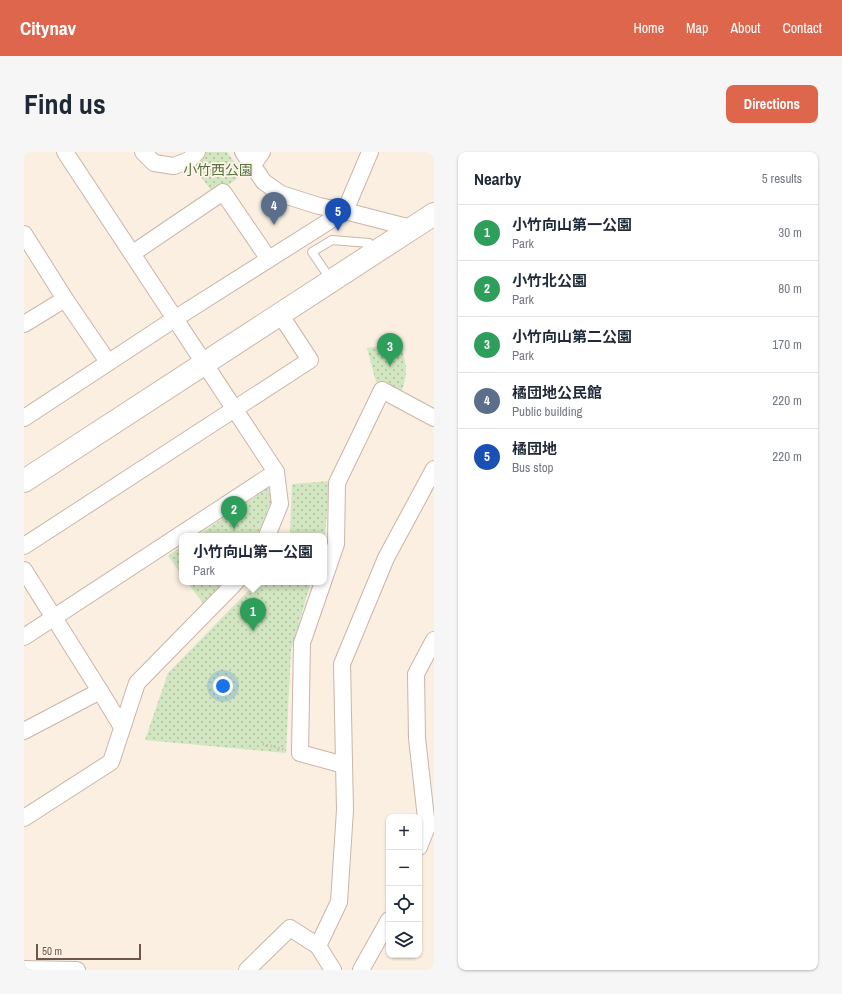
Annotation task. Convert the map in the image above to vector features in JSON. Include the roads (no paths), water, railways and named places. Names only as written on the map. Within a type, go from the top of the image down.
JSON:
[{"type":"street","points":[[65,152],[176,318],[204,364],[276,472],[280,504],[268,533]]},
{"type":"street","points":[[143,152],[154,163],[174,166],[189,160],[197,152]]},
{"type":"street","points":[[243,152],[264,182],[280,194],[319,206],[345,211],[427,221]]},
{"type":"street","points":[[253,165],[262,152]]},
{"type":"street","points":[[24,418],[268,258],[345,211],[370,152]]},
{"type":"street","points":[[133,253],[223,192],[268,258]]},
{"type":"street","points":[[24,481],[375,251],[427,221]]},
{"type":"street","points":[[24,234],[65,299],[108,362]]},
{"type":"street","points":[[24,324],[65,299]]},
{"type":"street","points":[[24,546],[310,360],[280,314]]},
{"type":"street","points":[[327,570],[336,544],[337,483],[382,390],[434,418]]},
{"type":"street","points":[[318,946],[339,902],[345,810],[342,664],[386,558],[434,469]]},
{"type":"street","points":[[183,533],[276,472]]},
{"type":"street","points":[[24,637],[179,535]]},
{"type":"street","points":[[24,570],[122,727]]},
{"type":"street","points":[[24,818],[111,762],[137,683],[233,585]]},
{"type":"street","points":[[322,585],[302,644],[300,753],[344,765]]},
{"type":"street","points":[[422,840],[427,827],[417,738],[416,674],[434,640]]},
{"type":"street","points":[[24,731],[100,691]]},
{"type":"street","points":[[361,970],[388,922]]},
{"type":"street","points":[[247,970],[290,928],[318,946],[333,970]]},
{"type":"street","points":[[24,969],[77,970]]},
{"type":"lane","points":[[331,280],[312,252],[332,240],[369,244],[375,251]]},
{"type":"place","name":"橘団地公民館","points":[[274,225]]},
{"type":"place","name":"橘団地","points":[[338,231]]},
{"type":"place","name":"小竹向山第二公園","points":[[390,366]]},
{"type":"place","name":"小竹北公園","points":[[234,529]]},
{"type":"place","name":"小竹向山第一公園","points":[[253,631]]},
{"type":"park label","name":"小竹西公園","points":[[218,170]]}]
